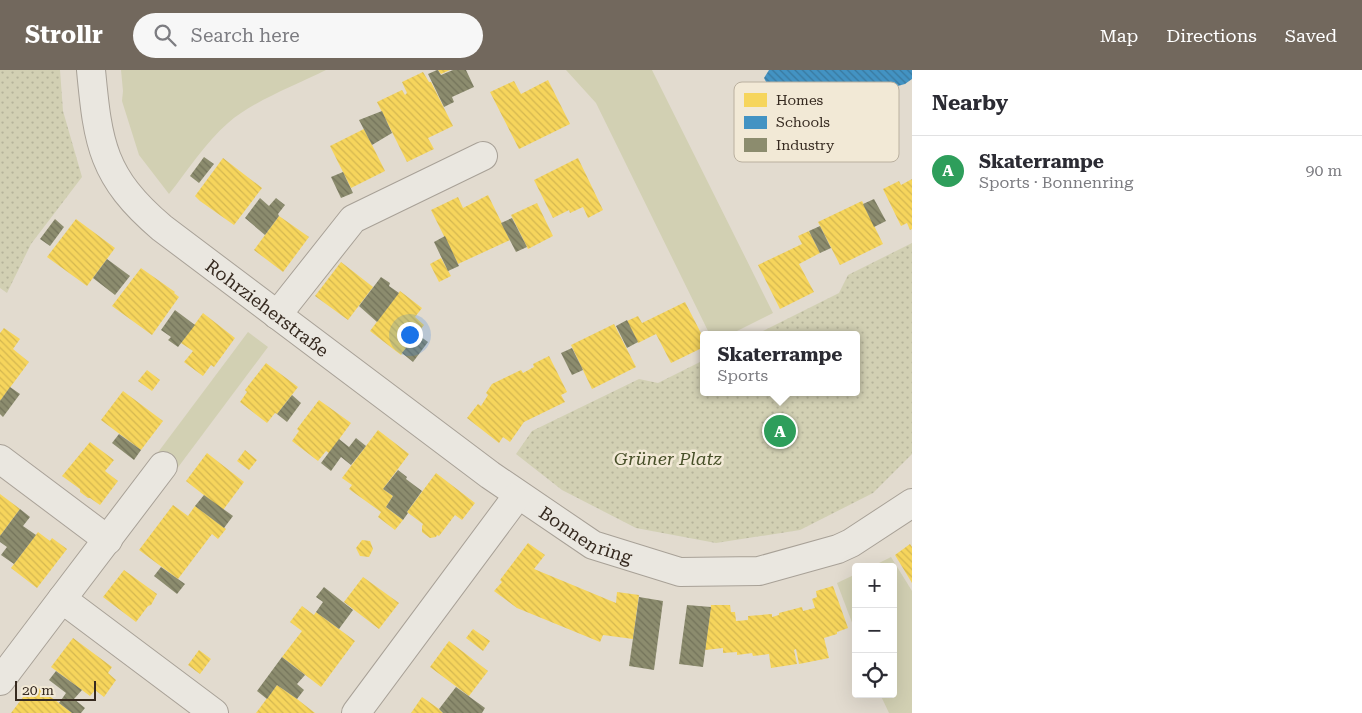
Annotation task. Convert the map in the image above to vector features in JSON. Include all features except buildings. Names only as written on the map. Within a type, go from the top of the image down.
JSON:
[{"type":"street","name":"Rohrzieherstraße","points":[[91,70],[96,123],[100,138],[112,170],[121,186],[141,209],[162,228],[518,495]]},
{"type":"street","points":[[277,315],[353,219],[482,156]]},
{"type":"street","points":[[0,459],[108,540]]},
{"type":"street","points":[[0,681],[163,466]]},
{"type":"street","points":[[356,713],[518,495]]},
{"type":"street","name":"Bonnenring","points":[[518,495],[592,544],[680,572],[759,571],[838,549],[851,543],[912,503]]},
{"type":"street","points":[[62,599],[214,713]]},
{"type":"green space","points":[[0,70],[60,70],[63,111],[82,177],[31,244],[7,293],[0,288]]},
{"type":"green space","points":[[121,70],[326,70],[275,94],[238,115],[204,148],[169,194],[139,155],[122,101]]},
{"type":"green space","points":[[566,70],[652,70],[773,313],[737,331],[708,331],[596,103]]},
{"type":"green space","name":"Grüner Platz","points":[[912,243],[912,454],[873,493],[800,530],[716,543],[636,528],[562,490],[516,454],[532,431],[639,379],[658,383],[700,362],[700,396],[860,396],[860,331],[763,331],[839,293],[848,275]]},
{"type":"green space","points":[[248,332],[268,347],[173,474],[153,459]]},
{"type":"green space","points":[[891,557],[895,563],[879,563]]},
{"type":"green space","points":[[897,567],[912,591],[912,713],[889,713],[882,698],[897,698]]},
{"type":"green space","points":[[852,576],[852,622],[837,583]]},
{"type":"place","name":"Skaterrampe","points":[[780,431]]}]
